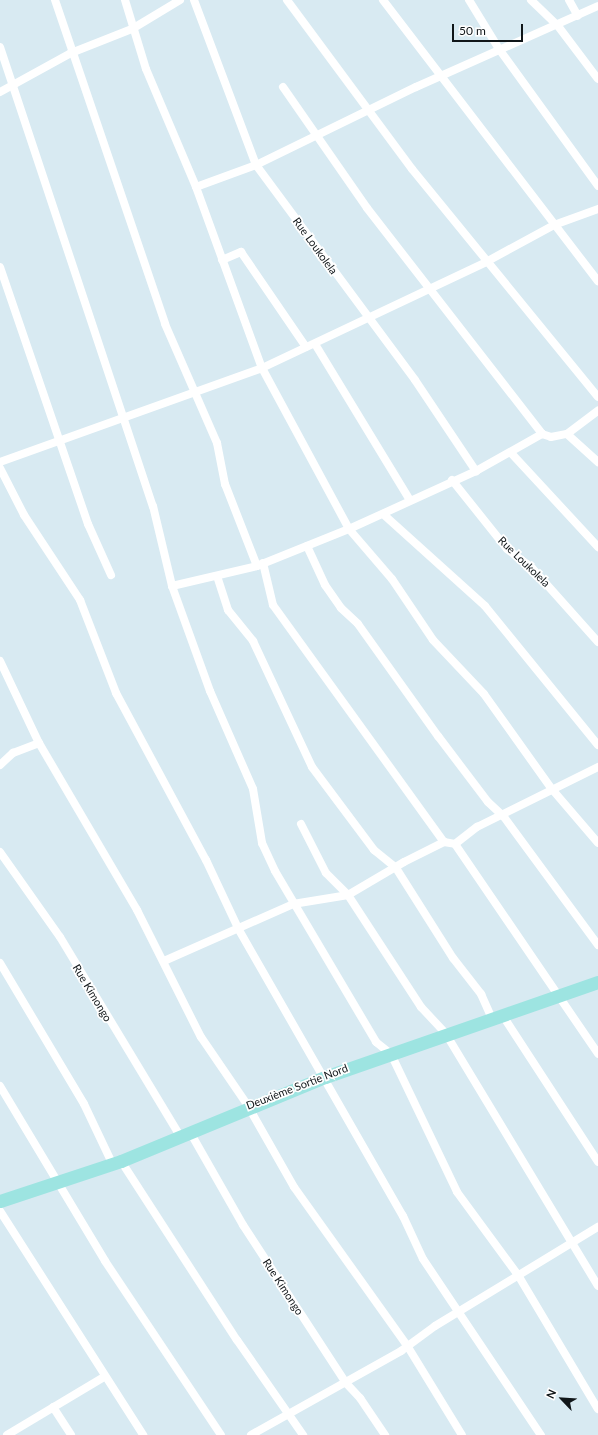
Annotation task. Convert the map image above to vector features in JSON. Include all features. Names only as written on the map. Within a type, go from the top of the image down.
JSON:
[{"type":"main road","name":"Deuxième Sortie Nord","points":[[0,1201],[58,1183],[116,1162],[248,1106],[325,1077],[598,982]]},
{"type":"street","points":[[55,0],[71,53],[141,244],[165,324],[198,393],[217,443],[225,484],[260,565],[273,605],[444,842]]},
{"type":"street","points":[[125,0],[132,29],[196,187],[262,368],[349,529],[392,579],[433,640],[484,694],[552,788],[598,843]]},
{"type":"street","points":[[0,92],[71,53],[132,29],[180,0]]},
{"type":"street","name":"Rue Loukolela","points":[[194,0],[231,91],[256,165],[370,318],[476,471]]},
{"type":"street","points":[[287,0],[486,262],[598,397]]},
{"type":"street","points":[[383,0],[598,281]]},
{"type":"street","points":[[470,0],[499,49],[598,186]]},
{"type":"street","points":[[531,0],[558,26],[598,79]]},
{"type":"street","points":[[569,0],[578,16]]},
{"type":"street","points":[[196,187],[256,165],[369,109],[499,49],[558,26],[598,6]]},
{"type":"street","points":[[0,47],[14,84],[153,506],[172,586],[210,691],[253,789],[262,843],[293,904],[376,1042],[391,1054],[457,1192],[518,1275],[598,1409]]},
{"type":"street","points":[[283,87],[315,136],[429,290],[542,434],[551,437],[567,434],[598,411]]},
{"type":"street","points":[[0,462],[125,420],[262,368],[429,290],[486,262],[554,225],[598,210]]},
{"type":"street","points":[[222,260],[241,252],[306,347]]},
{"type":"street","points":[[0,267],[62,441],[88,524],[111,575]]},
{"type":"street","points":[[315,344],[410,500]]},
{"type":"street","points":[[172,586],[260,565],[349,529],[452,480],[476,471],[512,454],[542,434]]},
{"type":"street","points":[[567,434],[598,462]]},
{"type":"street","points":[[512,454],[598,547]]},
{"type":"street","points":[[0,468],[24,515],[80,600],[116,693],[206,860],[238,930],[325,1077],[423,1259],[460,1310],[541,1435]]},
{"type":"street","name":"Rue Loukolela","points":[[452,480],[507,548],[532,568],[598,642]]},
{"type":"street","points":[[383,514],[485,606],[598,745]]},
{"type":"street","points":[[307,546],[325,585],[341,608],[358,624],[488,802],[504,816],[598,945]]},
{"type":"street","points":[[217,576],[228,610],[253,641],[312,767],[374,850],[396,868],[453,958],[498,1017],[598,1162]]},
{"type":"street","points":[[0,661],[39,743],[164,961],[201,1038],[248,1106],[303,1201],[408,1347],[462,1435]]},
{"type":"street","points":[[0,765],[13,753],[39,743]]},
{"type":"street","points":[[455,844],[477,827],[504,816],[552,788],[598,767]]},
{"type":"street","points":[[301,824],[326,873],[348,894],[421,1007],[446,1034],[598,1286]]},
{"type":"street","points":[[164,961],[238,930],[293,904],[348,894],[444,842],[455,844],[598,1054]]},
{"type":"street","name":"Rue Kimongo","points":[[0,852],[60,937],[243,1225],[346,1383],[360,1398],[385,1435]]},
{"type":"street","points":[[0,963],[84,1104],[116,1162],[288,1417],[303,1435]]},
{"type":"street","points":[[0,1086],[58,1183],[221,1435]]},
{"type":"street","points":[[0,1211],[104,1377],[143,1435]]},
{"type":"street","points":[[251,1435],[288,1417],[408,1347],[460,1310],[598,1227]]},
{"type":"street","points":[[7,1435],[104,1377]]},
{"type":"street","points":[[53,1407],[71,1435]]}]
